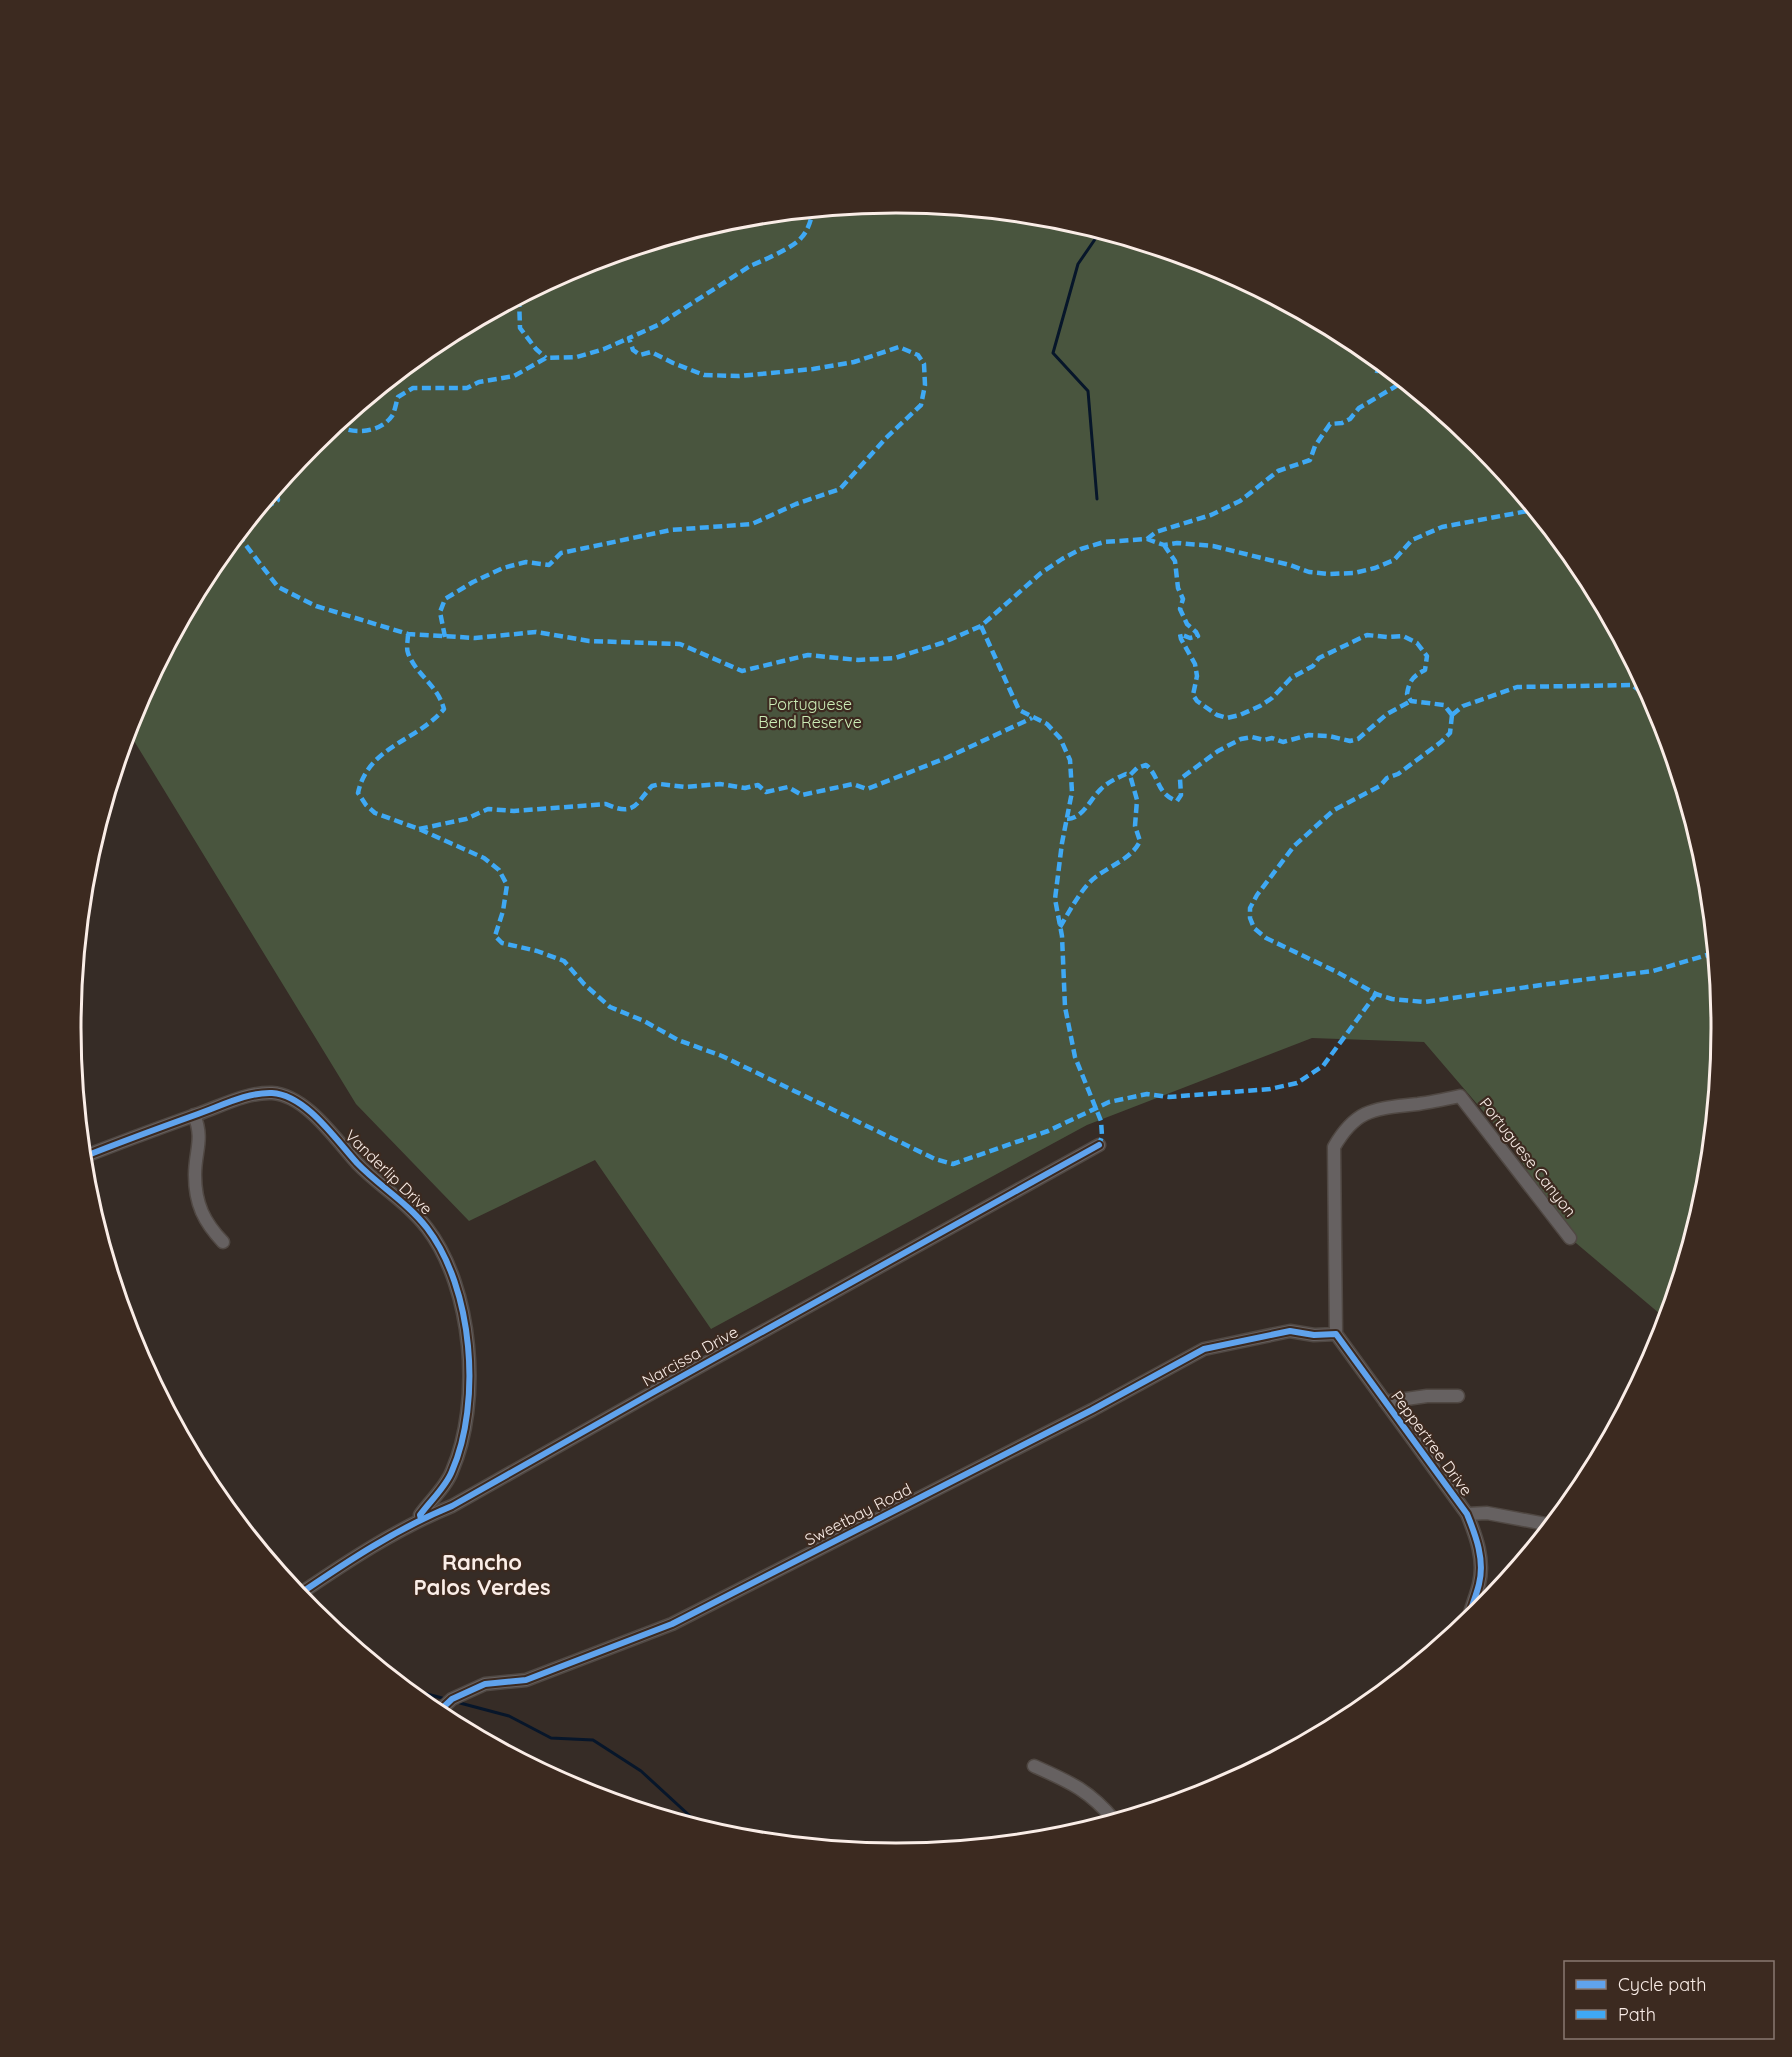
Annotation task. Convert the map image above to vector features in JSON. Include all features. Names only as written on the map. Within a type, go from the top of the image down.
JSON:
[{"type":"street","name":"Vanderlip Drive","points":[[91,1154],[241,1098],[272,1093],[291,1098],[305,1107],[364,1170],[412,1210],[428,1229],[452,1275],[463,1316],[469,1359],[469,1401],[462,1439],[452,1473],[420,1515],[421,1519]]},
{"type":"street","name":"Portuguese Canyon","points":[[1336,1334],[1334,1147],[1345,1128],[1364,1114],[1382,1107],[1460,1096],[1570,1238]]},
{"type":"street","points":[[194,1115],[200,1129],[195,1176],[202,1215],[209,1227],[223,1242]]},
{"type":"street","name":"Narcissa Drive","points":[[306,1590],[380,1541],[421,1519],[452,1506],[1099,1145]]},
{"type":"street","name":"Sweetbay Road","points":[[444,1707],[452,1700],[485,1684],[526,1680],[672,1624],[1092,1410],[1204,1349],[1290,1331],[1314,1335],[1336,1334]]},
{"type":"street","name":"Peppertree Drive","points":[[1336,1334],[1467,1514],[1476,1534],[1481,1560],[1480,1583],[1474,1603]]},
{"type":"street","points":[[1386,1402],[1427,1396],[1458,1396]]},
{"type":"street","points":[[1467,1514],[1487,1513],[1544,1524]]},
{"type":"street","points":[[1034,1766],[1091,1795],[1110,1815]]},
{"type":"green space","name":"Portuguese Bend Reserve","points":[[896,213],[949,215],[1002,220],[1107,241],[1208,276],[1256,298],[1304,323],[1349,351],[1392,382],[1472,452],[1509,491],[1543,532],[1602,621],[1627,668],[1668,767],[1683,818],[1704,922],[1711,1028],[1704,1135],[1683,1239],[1659,1313],[1570,1238],[1507,1139],[1424,1042],[1312,1038],[1087,1125],[711,1329],[595,1160],[469,1221],[356,1104],[134,741],[165,668],[218,576],[249,532],[283,491],[359,416],[443,351],[536,298],[634,257],[685,241],[790,220]]},
{"type":"waterway","points":[[1096,238],[1078,264],[1053,353],[1088,391],[1097,499]]},
{"type":"waterway","points":[[426,1694],[442,1698]]},
{"type":"waterway","points":[[460,1703],[509,1716],[551,1738],[593,1740],[641,1771],[692,1818]]},
{"type":"marked path","points":[[445,637],[440,612],[445,599],[503,568],[526,562],[549,565],[561,553],[671,530],[752,524],[796,504],[840,489],[886,438],[921,405],[925,385],[924,364],[918,355],[899,347],[854,362],[813,369],[739,376],[704,375],[651,352],[640,355],[633,350],[629,338],[658,325],[750,266],[791,246],[803,235],[811,218]]},
{"type":"marked path","points":[[519,307],[520,328],[546,358]]},
{"type":"marked path","points":[[345,429],[366,431],[381,426],[392,416],[398,397],[413,388],[467,388],[479,382],[514,376],[546,358],[577,357],[629,338]]},
{"type":"marked path","points":[[1372,368],[1377,371]]},
{"type":"marked path","points":[[1147,539],[1156,532],[1211,515],[1240,501],[1278,471],[1310,460],[1315,446],[1330,424],[1342,423],[1350,419],[1359,408],[1397,386]]},
{"type":"marked path","points":[[273,503],[278,500],[278,498]]},
{"type":"marked path","points":[[243,541],[278,587],[316,606],[408,634],[475,638],[536,632],[589,641],[680,644],[742,671],[808,655],[858,660],[895,658],[942,643],[981,626],[1041,573],[1062,559],[1081,549],[1104,542],[1147,539],[1164,545],[1177,543],[1213,546],[1309,572],[1354,573],[1394,560],[1412,540],[1442,527],[1526,511]]},
{"type":"marked path","points":[[1164,545],[1175,561],[1178,588],[1183,599],[1180,609],[1187,624],[1198,636],[1190,638],[1180,634],[1195,664],[1197,676],[1193,695],[1197,701],[1217,715],[1227,718],[1260,706],[1272,698],[1291,678],[1313,666],[1319,658],[1367,635],[1403,636],[1417,643],[1427,656],[1425,670],[1412,679],[1407,694],[1411,701],[1444,705],[1452,715]]},
{"type":"marked path","points":[[981,626],[1019,710],[1047,724],[1060,738],[1070,760],[1072,792],[1062,843],[1055,899],[1062,936],[1065,1007],[1075,1057],[1101,1121],[1102,1136],[1099,1145]]},
{"type":"marked path","points":[[408,634],[407,651],[416,668],[437,693],[444,709],[433,720],[382,754],[363,777],[358,793],[375,813],[419,829],[484,858],[499,870],[507,885],[503,911],[495,936],[502,943],[537,951],[564,961],[584,984],[610,1007],[644,1021],[678,1040],[722,1056],[935,1159],[953,1164],[1048,1131],[1109,1102],[1147,1094],[1169,1097],[1270,1089],[1297,1083],[1323,1066],[1376,994]]},
{"type":"marked path","points":[[1452,715],[1463,706],[1517,687],[1632,685],[1636,688]]},
{"type":"marked path","points":[[1067,819],[1078,816],[1107,784],[1126,774],[1130,775],[1137,768],[1146,765],[1165,794],[1177,801],[1181,795],[1180,779],[1218,751],[1241,739],[1272,738],[1283,742],[1309,735],[1329,736],[1350,741],[1358,739],[1387,714],[1411,701]]},
{"type":"marked path","points":[[1452,715],[1450,733],[1441,742],[1398,774],[1387,778],[1380,786],[1334,810],[1294,846],[1257,895],[1250,908],[1250,918],[1254,928],[1266,938],[1337,972],[1376,994],[1392,999],[1425,1002],[1653,971],[1707,955]]},
{"type":"marked path","points":[[419,829],[466,819],[488,809],[514,811],[606,804],[629,809],[634,807],[652,786],[660,784],[685,787],[720,784],[745,788],[758,785],[766,792],[788,787],[802,795],[853,784],[867,789],[946,758],[1032,718]]},
{"type":"marked path","points":[[1060,927],[1089,883],[1124,859],[1140,841],[1135,826],[1137,800],[1130,775]]},
{"type":"cycle path","points":[[91,1154],[234,1100],[272,1093],[285,1096],[308,1110],[330,1131],[357,1163],[419,1219],[443,1253],[455,1282],[468,1346],[469,1380],[467,1412],[461,1443],[452,1471],[442,1488],[420,1515],[421,1519]]},
{"type":"cycle path","points":[[306,1590],[392,1535],[452,1506],[1099,1145]]},
{"type":"cycle path","points":[[444,1707],[452,1699],[485,1684],[526,1680],[672,1624],[1092,1410],[1204,1349],[1290,1331],[1314,1335],[1336,1334],[1467,1514],[1476,1539],[1481,1566],[1479,1584],[1472,1605]]},
{"type":"district","name":"Rancho Palos Verdes","points":[[482,1574]]}]
